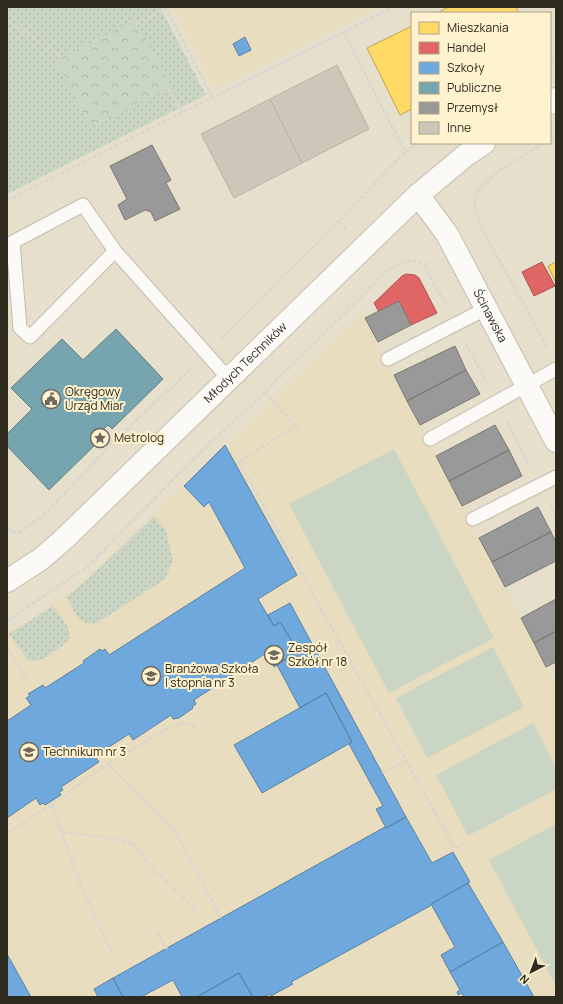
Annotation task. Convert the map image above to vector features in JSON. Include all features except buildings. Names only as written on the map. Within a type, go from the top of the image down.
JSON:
[{"type":"street","name":"Młodych Techników","points":[[7,581],[41,559],[64,539],[418,195],[466,155],[482,144]]},
{"type":"street","name":"Ścinawska","points":[[418,195],[442,225],[556,441]]},
{"type":"lane","points":[[115,251],[30,337],[20,328],[13,242],[84,205],[115,251],[206,355],[229,379]]},
{"type":"lane","points":[[388,359],[487,308]]},
{"type":"lane","points":[[430,439],[556,369]]},
{"type":"lane","points":[[473,519],[556,477]]},
{"type":"path","points":[[7,201],[393,7]]},
{"type":"path","points":[[137,24],[166,8],[213,98]]},
{"type":"path","points":[[7,20],[62,58]]},
{"type":"path","points":[[344,32],[405,152]]},
{"type":"path","points":[[168,88],[183,113]]},
{"type":"path","points":[[7,528],[13,532],[19,532],[43,516],[114,442],[206,355],[405,152],[417,144]]},
{"type":"path","points":[[541,144],[493,175],[476,192],[476,206],[482,229],[549,350]]},
{"type":"path","points":[[339,221],[348,231]]},
{"type":"path","points":[[7,622],[88,566],[196,456],[265,392],[387,272],[404,261],[415,260],[424,266],[444,301]]},
{"type":"path","points":[[424,266],[435,260]]},
{"type":"path","points":[[265,392],[300,431]]},
{"type":"path","points":[[295,426],[239,462],[455,848],[463,844]]},
{"type":"path","points":[[102,430],[114,442]]},
{"type":"path","points":[[7,647],[29,683]]},
{"type":"path","points":[[7,833],[67,795],[73,788],[108,764],[168,728],[182,722],[196,726]]},
{"type":"path","points":[[382,773],[406,761]]},
{"type":"path","points":[[108,764],[177,833],[222,919]]},
{"type":"path","points":[[52,805],[63,832],[82,889],[114,956]]},
{"type":"path","points":[[63,832],[116,839],[135,844],[150,866],[197,910]]},
{"type":"path","points":[[157,932],[167,949]]},
{"type":"shaded area","points":[[172,7],[378,7],[214,89]]},
{"type":"shaded area","name":"Zespół Szkół nr 18","points":[[363,314],[556,685],[556,997],[7,997],[7,634],[75,589]]},
{"type":"green space","points":[[11,7],[160,7],[206,95],[7,194],[7,9]]},
{"type":"green space","points":[[135,20],[172,86],[91,127],[55,61]]},
{"type":"green space","points":[[394,449],[494,638],[389,693],[289,504]]},
{"type":"green space","points":[[154,516],[165,529],[173,560],[165,579],[97,623],[91,624],[81,620],[66,597],[84,583]]},
{"type":"green space","points":[[53,606],[68,628],[70,636],[69,639],[57,650],[42,659],[33,661],[27,659],[9,634]]},
{"type":"green space","points":[[493,647],[524,707],[427,758],[396,698]]},
{"type":"green space","points":[[533,723],[556,767],[556,789],[468,836],[436,775]]},
{"type":"green space","points":[[556,824],[556,986],[489,860]]},
{"type":"place","name":"Okręgowy Urząd Miar","points":[[51,399]]},
{"type":"place","name":"Metrolog","points":[[100,438]]},
{"type":"place","name":"Zespół Szkół nr 18","points":[[274,655]]},
{"type":"place","name":"Branżowa Szkoła I stopnia nr 3","points":[[151,676]]},
{"type":"place","name":"Technikum nr 3","points":[[29,752]]}]
